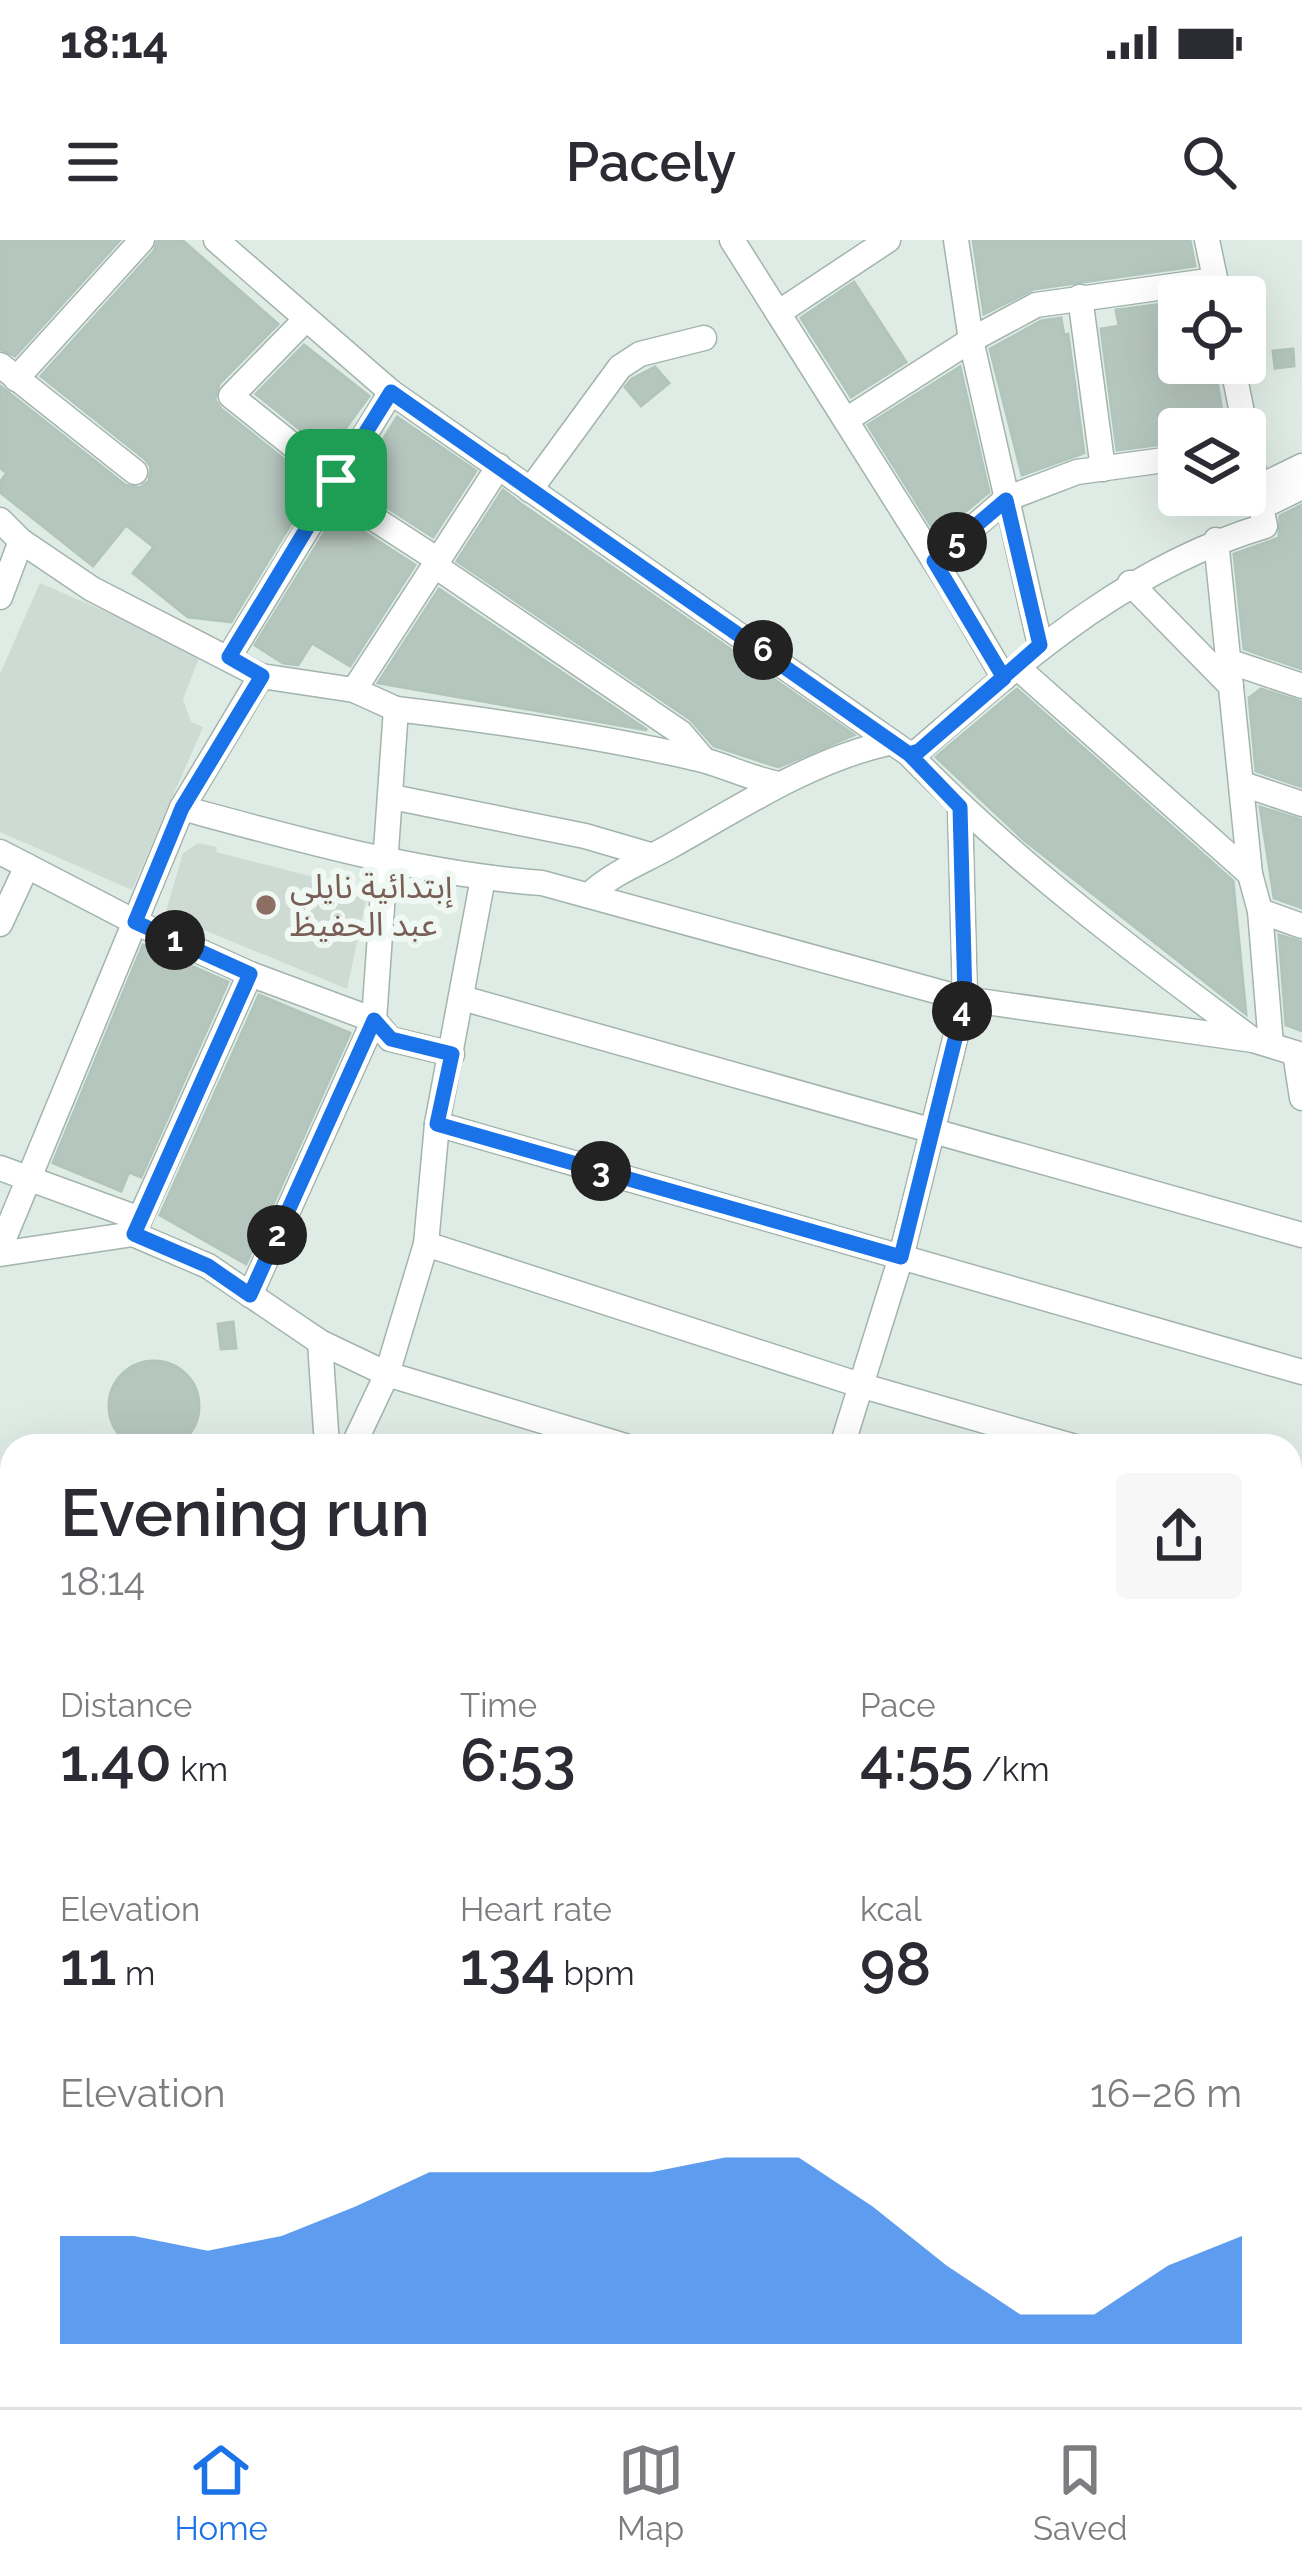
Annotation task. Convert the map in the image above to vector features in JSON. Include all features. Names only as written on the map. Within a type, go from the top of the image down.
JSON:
[{"type":"street","points":[[135,472],[8,372],[142,240]]},
{"type":"street","points":[[216,240],[391,392],[899,748],[960,807],[1155,967],[1280,1048]]},
{"type":"street","points":[[732,240],[934,561],[1010,672],[1250,874]]},
{"type":"street","points":[[778,313],[888,240]]},
{"type":"street","points":[[956,240],[971,340],[1040,645]]},
{"type":"street","points":[[1207,240],[1214,276]]},
{"type":"street","points":[[846,419],[1036,305],[1158,292]]},
{"type":"street","points":[[1080,297],[1102,469]]},
{"type":"street","points":[[305,320],[231,396],[333,485],[681,734],[704,760]]},
{"type":"street","points":[[530,490],[620,367],[640,354],[704,338]]},
{"type":"street","points":[[229,657],[391,392]]},
{"type":"street","points":[[934,561],[1006,500],[1077,472],[1158,461]]},
{"type":"street","points":[[354,690],[499,466]]},
{"type":"street","points":[[1266,492],[1302,466]]},
{"type":"street","points":[[1266,495],[1302,487]]},
{"type":"street","points":[[589,895],[612,874],[779,784],[899,748],[919,751],[1040,645],[1130,583],[1216,540],[1265,526],[1263,516]]},
{"type":"street","points":[[0,520],[21,541],[92,589],[262,676],[354,690],[396,709],[704,760],[754,780],[779,784]]},
{"type":"street","points":[[1216,540],[1250,874],[1280,1048],[1302,1098]]},
{"type":"street","points":[[0,598],[21,541]]},
{"type":"street","points":[[1130,583],[1230,673],[1302,686]]},
{"type":"street","points":[[0,1251],[182,808],[262,676]]},
{"type":"street","points":[[250,1295],[374,1020],[396,709]]},
{"type":"street","points":[[1244,784],[1302,804]]},
{"type":"street","points":[[392,797],[617,843],[650,855]]},
{"type":"street","points":[[846,1434],[901,1257],[965,999],[960,807]]},
{"type":"street","points":[[182,808],[350,853],[483,878],[542,883],[965,999],[1280,1048]]},
{"type":"street","points":[[0,852],[135,922],[250,974],[374,1020],[391,1039],[452,1054]]},
{"type":"street","points":[[0,924],[27,866]]},
{"type":"street","points":[[359,1434],[387,1374],[426,1244],[437,1124],[483,878]]},
{"type":"street","points":[[1260,911],[1302,926]]},
{"type":"street","points":[[137,1227],[250,974]]},
{"type":"street","points":[[462,998],[1302,1235]]},
{"type":"street","points":[[437,1124],[1302,1372]]},
{"type":"street","points":[[0,1168],[137,1227],[208,1266],[320,1342],[387,1374],[586,1434]]},
{"type":"street","points":[[0,1251],[137,1227]]},
{"type":"street","points":[[426,1244],[863,1386],[1030,1434]]},
{"type":"street","points":[[320,1342],[326,1434]]},
{"type":"shaded area","points":[[40,583],[201,653],[183,699],[191,722],[203,727],[132,890],[0,832],[0,674]]},
{"type":"shaded area","name":"إبتدائية نايلي عبد الحفيظ","points":[[198,843],[217,847],[216,852],[368,891],[347,989],[192,925],[164,918],[183,853]]},
{"type":"building","points":[[0,240],[120,240],[15,356],[0,349]]},
{"type":"building","points":[[158,240],[182,240],[278,324],[219,384],[215,400],[315,484],[231,622],[188,617],[133,573],[154,547],[126,525],[93,566],[0,492],[7,473],[0,468],[0,386],[125,485],[140,488],[149,481],[151,467],[145,459],[41,376],[154,251]]},
{"type":"building","points":[[973,240],[1190,240],[1195,266],[1034,289],[984,314]]},
{"type":"building","points":[[854,282],[906,362],[851,397],[801,318]]},
{"type":"building","points":[[1158,305],[1158,384],[1218,384],[1222,408],[1158,408],[1158,445],[1117,450],[1101,329],[1119,326],[1116,310]]},
{"type":"building","points":[[1061,318],[1064,335],[1068,334],[1084,453],[1022,475],[990,349],[1041,321]]},
{"type":"building","points":[[304,345],[369,396],[328,452],[256,394]]},
{"type":"building","points":[[1293,349],[1294,366],[1275,368],[1273,351]]},
{"type":"building","points":[[655,367],[669,383],[641,406],[625,387]]},
{"type":"building","points":[[960,367],[989,492],[937,535],[868,425]]},
{"type":"building","points":[[397,417],[476,471],[433,537],[354,486]]},
{"type":"building","points":[[503,490],[854,735],[778,767],[714,746],[690,719],[457,561]]},
{"type":"building","points":[[1302,505],[1302,669],[1244,649],[1234,554],[1279,538],[1280,516]]},
{"type":"building","points":[[336,514],[415,565],[350,666],[312,643],[298,665],[283,663],[255,645]]},
{"type":"building","points":[[439,589],[647,730],[378,683]]},
{"type":"building","points":[[1017,689],[1233,881],[1246,1014],[1023,839],[936,757]]},
{"type":"building","points":[[1261,689],[1302,702],[1302,787],[1256,771],[1249,698]]},
{"type":"building","points":[[1260,807],[1302,820],[1302,908],[1274,898]]},
{"type":"building","points":[[1279,935],[1302,942],[1302,1031],[1286,1025]]},
{"type":"building","points":[[143,945],[228,982],[141,1177],[129,1172],[121,1191],[53,1163]]},
{"type":"building","points":[[259,995],[350,1033],[246,1264],[160,1215]]},
{"type":"building","points":[[233,1322],[236,1348],[221,1349],[218,1324]]},
{"type":"building","points":[[154,1361],[171,1365],[195,1389],[199,1406],[187,1434],[121,1434],[113,1423],[109,1406],[113,1389],[137,1365]]},
{"type":"place","name":"إبتدائية نايلي عبد الحفيظ","points":[[266,905]]},
{"type":"route","points":[[336,480],[229,657],[262,676],[182,808],[135,922],[250,974],[134,1234],[208,1266],[250,1295],[374,1020],[391,1039],[452,1054],[437,1124],[901,1257],[965,999],[960,807],[909,754],[919,751],[1004,678],[934,561],[1006,500],[1040,645],[1017,667],[919,751],[909,754],[391,392],[336,480]]}]
